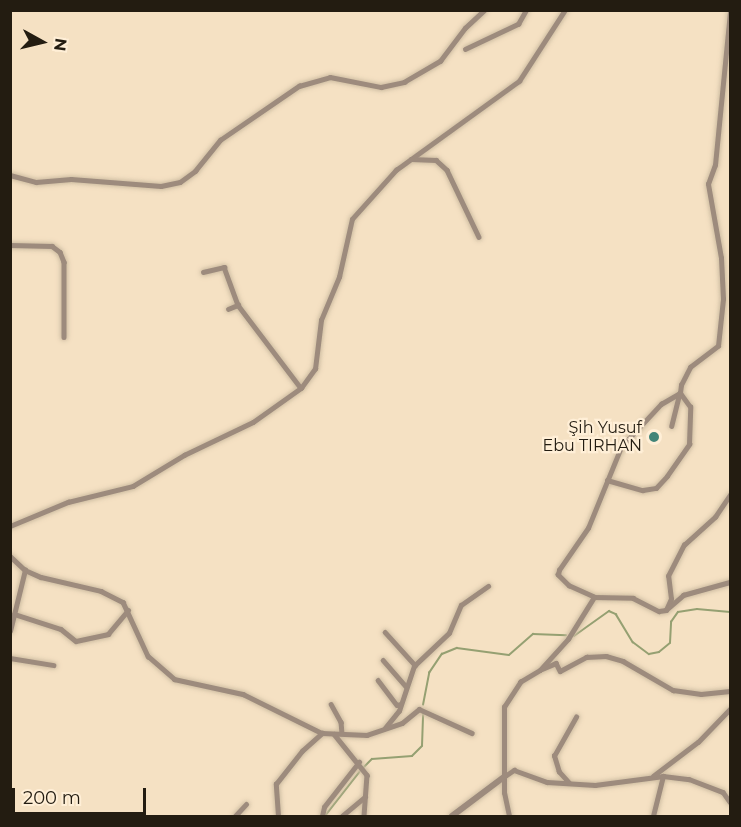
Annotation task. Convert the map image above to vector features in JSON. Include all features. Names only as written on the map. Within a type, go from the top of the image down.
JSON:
[{"type":"street","points":[[10,175],[36,182],[71,179],[161,186],[180,182],[195,171],[220,140],[299,86],[330,77],[381,87],[404,82],[440,61],[484,10]]},
{"type":"street","points":[[465,50],[518,24],[526,10]]},
{"type":"street","points":[[10,526],[68,502],[133,486],[184,455],[253,422],[301,388],[315,369],[321,320],[339,277],[352,219],[411,159],[519,81],[565,10]]},
{"type":"street","points":[[672,426],[680,393],[690,367],[718,346],[723,299],[721,258],[708,183],[715,165],[730,10]]},
{"type":"street","points":[[411,159],[436,160],[443,165],[459,189],[479,237]]},
{"type":"street","points":[[10,245],[52,246],[60,252],[64,262],[64,337]]},
{"type":"street","points":[[203,272],[224,267],[238,305],[301,388]]},
{"type":"street","points":[[228,309],[238,305]]},
{"type":"street","points":[[680,393],[661,404],[621,447],[588,528],[558,575],[569,586],[594,597],[633,598],[659,611],[666,610],[683,595],[730,582]]},
{"type":"street","points":[[607,480],[643,490],[656,488],[667,476],[689,444],[690,407],[680,393]]},
{"type":"street","points":[[666,610],[671,600],[668,576],[684,545],[715,517],[730,495]]},
{"type":"street","points":[[10,556],[25,570],[56,582],[101,591],[114,596],[128,610],[148,656],[174,678],[243,694],[322,733],[367,735],[402,723],[419,709],[472,733]]},
{"type":"street","points":[[10,631],[25,570]]},
{"type":"street","points":[[385,728],[401,704],[415,665],[449,633],[461,605],[488,586]]},
{"type":"street","points":[[540,670],[568,639],[594,597]]},
{"type":"street","points":[[14,614],[61,629],[76,641],[108,634],[128,610]]},
{"type":"street","points":[[385,632],[415,665]]},
{"type":"street","points":[[509,816],[505,776],[504,707],[520,682],[540,670],[556,663],[560,671],[586,657],[606,657],[623,660],[673,690],[700,694],[730,691]]},
{"type":"street","points":[[10,658],[53,666]]},
{"type":"street","points":[[383,660],[406,686]]},
{"type":"street","points":[[378,680],[397,705],[401,704]]},
{"type":"street","points":[[331,704],[341,722],[342,733]]},
{"type":"street","points":[[651,778],[698,742],[730,709]]},
{"type":"street","points":[[569,783],[559,772],[554,756],[576,717]]},
{"type":"street","points":[[278,816],[276,784],[302,751],[322,733]]},
{"type":"street","points":[[334,734],[367,775],[364,816]]},
{"type":"street","points":[[322,816],[324,807],[360,764]]},
{"type":"street","points":[[452,816],[514,770],[547,782],[595,785],[663,776],[689,778],[729,793],[730,802]]},
{"type":"street","points":[[654,816],[663,776]]},
{"type":"street","points":[[342,816],[365,796]]},
{"type":"street","points":[[235,816],[246,804]]},
{"type":"waterway","points":[[574,636],[609,611],[616,614],[633,642],[649,654],[659,652],[670,643],[671,622],[678,612],[697,609],[730,612]]},
{"type":"waterway","points":[[423,705],[429,673],[442,654],[457,648],[509,655],[533,634],[566,635]]},
{"type":"waterway","points":[[364,767],[372,759],[412,756],[422,746],[423,714]]},
{"type":"waterway","points":[[325,816],[361,770]]},
{"type":"place","name":"Şih Yusuf Ebu TIRHAN","points":[[654,437]]}]
